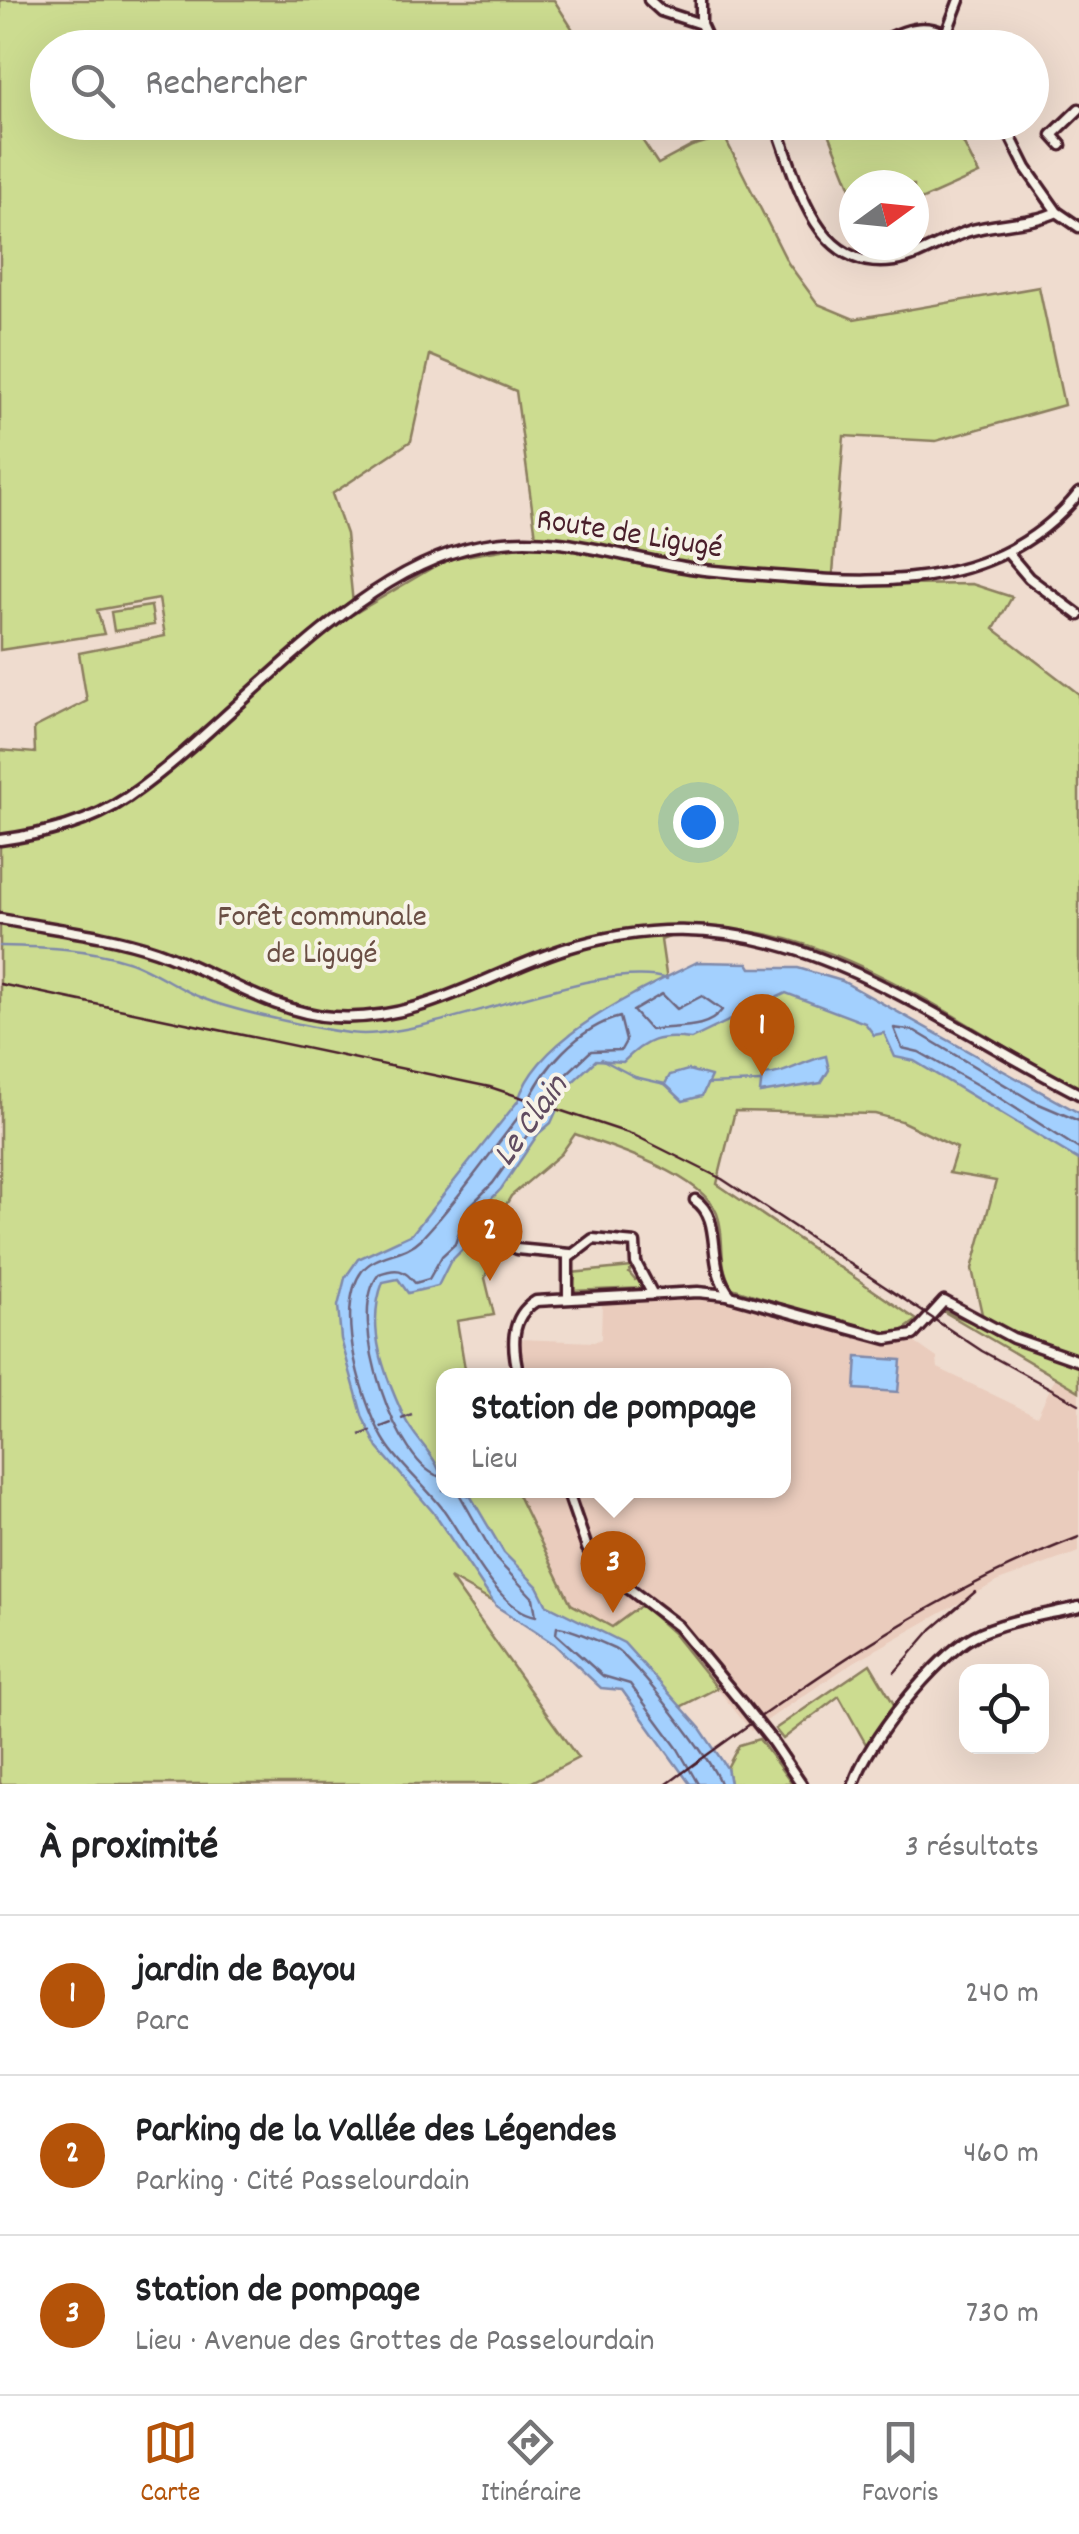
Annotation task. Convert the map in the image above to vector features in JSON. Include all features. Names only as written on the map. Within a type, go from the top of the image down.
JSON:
[{"type":"street","points":[[649,0],[661,11],[701,24]]},
{"type":"street","points":[[701,0],[704,30]]},
{"type":"street","points":[[947,30],[958,0]]},
{"type":"street","points":[[1061,145],[1052,135],[1079,109]]},
{"type":"street","points":[[782,140],[812,218],[831,245],[854,258],[895,261],[968,231],[1057,212]]},
{"type":"street","points":[[1013,140],[1026,168],[1057,212],[1079,227]]},
{"type":"street","name":"Route de Ligugé","points":[[0,840],[66,827],[126,798],[354,606],[401,573],[437,556],[535,538],[691,569],[876,584],[945,576],[1007,552],[1051,522],[1079,494]]},
{"type":"street","points":[[1007,552],[1030,578],[1079,616]]},
{"type":"street","points":[[0,920],[140,946],[292,1009],[332,1017],[428,1006],[540,958],[616,936],[730,933],[815,954],[891,986],[1079,1094]]},
{"type":"street","points":[[694,1200],[710,1217],[715,1269],[731,1296]]},
{"type":"street","points":[[516,1249],[570,1254],[594,1239],[632,1240],[636,1263],[652,1293]]},
{"type":"street","points":[[568,1299],[570,1254]]},
{"type":"street","points":[[518,1368],[514,1337],[520,1314],[536,1300],[652,1293],[731,1296],[888,1339],[912,1335],[944,1300],[1013,1338],[1079,1361]]},
{"type":"street","points":[[570,1498],[587,1548],[599,1566],[678,1626],[802,1784]]},
{"type":"street","points":[[854,1784],[868,1749],[896,1712],[962,1644],[982,1632],[1079,1607]]},
{"type":"shaded area","points":[[706,1296],[887,1342],[914,1342],[937,1358],[938,1368],[1037,1416],[1055,1378],[1079,1391],[1079,1552],[998,1581],[854,1662],[751,1731],[673,1633],[642,1606],[612,1627],[571,1604],[519,1498],[791,1498],[791,1368],[523,1368],[519,1339],[601,1339],[602,1301]]},
{"type":"green space","name":"Forêt communale de Ligugé","points":[[0,0],[554,0],[573,30],[30,30],[30,140],[642,140],[658,164],[692,146],[726,140],[788,263],[818,304],[854,319],[1039,287],[1064,405],[936,441],[844,436],[832,586],[972,584],[1012,597],[994,629],[1079,694],[1079,1089],[932,1003],[821,950],[766,934],[712,930],[661,940],[668,988],[728,974],[832,999],[1079,1150],[1079,1358],[1012,1334],[982,1314],[972,1269],[996,1181],[949,1173],[957,1148],[901,1121],[875,1114],[735,1111],[717,1184],[917,1320],[898,1334],[878,1335],[732,1288],[723,1263],[719,1220],[712,1204],[698,1190],[658,1166],[575,1134],[561,1154],[511,1196],[482,1246],[495,1248],[485,1278],[494,1315],[457,1321],[465,1368],[436,1368],[436,1498],[519,1498],[571,1604],[612,1627],[642,1605],[673,1633],[717,1688],[680,1707],[450,1578],[578,1758],[528,1784],[0,1784],[0,750],[35,753],[34,728],[87,701],[79,653],[165,636],[159,599],[97,610],[104,634],[0,650]],"holes":[[[430,355],[516,391],[537,544],[447,559],[354,614],[346,534],[332,494],[411,441]]]},
{"type":"green space","points":[[832,140],[962,140],[979,174],[929,196],[929,170],[844,170]]},
{"type":"green space","points":[[151,606],[154,625],[114,631],[111,612]]},
{"type":"green space","points":[[632,1267],[629,1273],[635,1280],[640,1277],[646,1288],[571,1291],[575,1276],[571,1273]]},
{"type":"green space","points":[[941,1310],[1079,1365],[1079,1391]]},
{"type":"green space","points":[[870,1664],[895,1706],[867,1746],[839,1696],[783,1739],[775,1729]]},
{"type":"green space","points":[[759,1739],[792,1784],[730,1784],[727,1768],[739,1745]]},
{"type":"water","name":"Le Clain","points":[[697,962],[798,968],[842,981],[1079,1113],[1079,1160],[914,1061],[895,1057],[884,1033],[874,1035],[865,1023],[786,993],[691,1039],[654,1040],[623,1062],[596,1060],[567,1087],[551,1123],[538,1134],[501,1189],[470,1221],[464,1248],[450,1262],[438,1286],[408,1293],[398,1279],[383,1282],[376,1317],[384,1368],[409,1427],[436,1464],[436,1498],[472,1498],[504,1553],[537,1586],[546,1604],[624,1643],[700,1728],[727,1768],[730,1784],[690,1784],[622,1690],[601,1688],[554,1644],[496,1606],[433,1512],[378,1448],[363,1418],[341,1339],[338,1306],[345,1278],[358,1259],[412,1234],[518,1101],[546,1056],[593,1018]]},
{"type":"water","points":[[826,1056],[829,1070],[821,1083],[760,1093],[762,1075]]},
{"type":"water","points":[[688,1070],[711,1076],[702,1096],[683,1101],[665,1084],[670,1075]]},
{"type":"water","points":[[857,1357],[901,1360],[898,1392],[855,1389]]},
{"type":"waterway","points":[[0,946],[96,953],[137,965],[216,1003],[308,1026],[364,1034],[438,1022],[603,979],[667,979]]},
{"type":"waterway","points":[[601,1059],[635,1077],[665,1084]]},
{"type":"waterway","points":[[707,1084],[761,1082]]},
{"type":"ferry route","points":[[360,1435],[412,1415]]},
{"type":"railway","points":[[0,984],[490,1087],[634,1135],[722,1179],[982,1351],[1079,1404]]},
{"type":"railway","points":[[667,1784],[815,1679],[916,1616],[1023,1560],[1079,1537]]},
{"type":"railway","points":[[895,1672],[932,1629],[975,1592]]},
{"type":"place","name":"jardin de Bayou","points":[[762,1076]]},
{"type":"place","name":"Parking de la Vallée des Légendes","points":[[490,1281]]},
{"type":"place","name":"Station de pompage","points":[[613,1613]]}]
